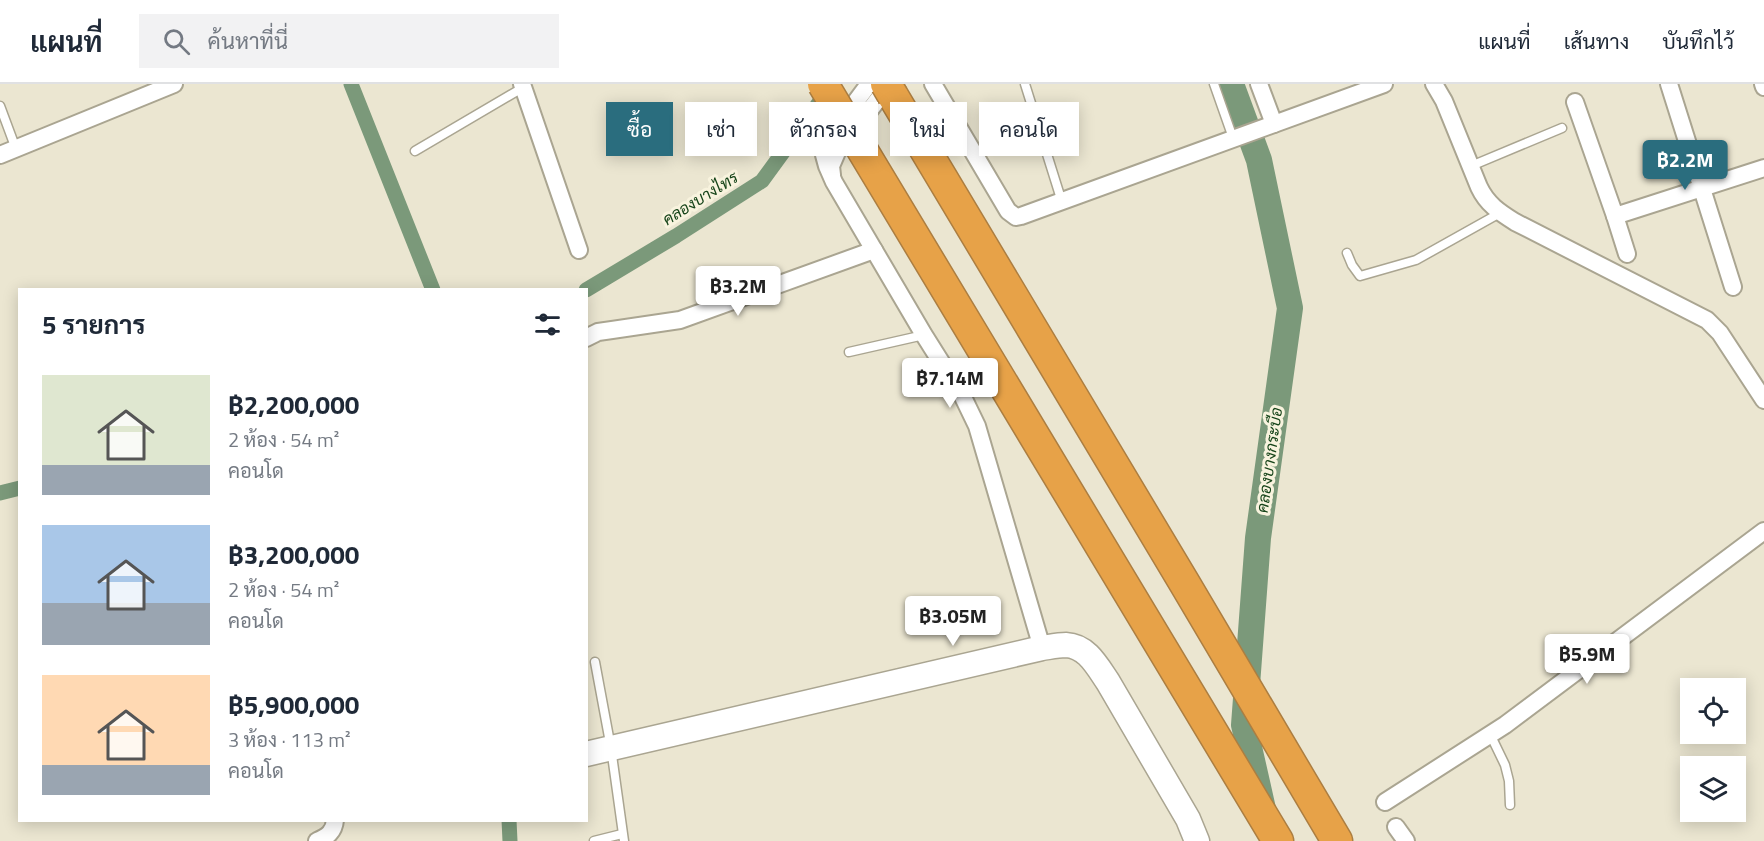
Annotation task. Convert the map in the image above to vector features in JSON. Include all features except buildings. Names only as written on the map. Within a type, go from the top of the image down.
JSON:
[{"type":"highway","points":[[823,84],[1278,841]]},
{"type":"highway","points":[[884,87],[1185,584],[1337,841]]},
{"type":"street","points":[[8,152],[174,84]]},
{"type":"street","points":[[933,84],[1008,211],[1016,216],[1062,202],[1384,84]]},
{"type":"street","points":[[1259,84],[1270,125]]},
{"type":"street","points":[[1669,84],[1733,287]]},
{"type":"street","points":[[525,85],[579,250]]},
{"type":"street","points":[[1439,85],[1484,197],[1500,213],[1707,320],[1720,333],[1764,400]]},
{"type":"street","points":[[884,87],[837,152],[831,166],[834,182],[963,398],[977,426],[1042,648]]},
{"type":"street","points":[[1575,102],[1627,254]]},
{"type":"street","points":[[1615,216],[1764,168]]},
{"type":"street","points":[[588,337],[598,332],[680,320],[874,250]]},
{"type":"street","points":[[1385,802],[1505,725],[1764,531]]},
{"type":"street","points":[[588,753],[1042,648],[1066,645],[1083,649],[1108,682],[1188,819],[1197,841]]},
{"type":"street","points":[[319,841],[327,837],[335,822]]},
{"type":"street","points":[[1396,827],[1406,841]]},
{"type":"lane","points":[[1025,84],[1062,202]]},
{"type":"lane","points":[[1214,84],[1238,136]]},
{"type":"lane","points":[[415,151],[525,85]]},
{"type":"lane","points":[[0,106],[8,152]]},
{"type":"lane","points":[[1471,166],[1562,128]]},
{"type":"lane","points":[[1347,253],[1360,276],[1372,273],[1416,260],[1500,213]]},
{"type":"lane","points":[[849,352],[924,334]]},
{"type":"lane","points":[[594,841],[623,838],[595,662]]},
{"type":"lane","points":[[1490,733],[1505,765],[1509,781],[1510,805]]},
{"type":"waterway","points":[[351,84],[432,288]]},
{"type":"waterway","name":"คลองบางกระบือ","points":[[1231,84],[1259,160],[1290,308],[1258,538],[1244,725],[1263,809]]},
{"type":"waterway","name":"คลองบางไทร","points":[[588,289],[762,181],[829,89]]},
{"type":"waterway","name":"คลองบางไทร","points":[[0,493],[18,488]]},
{"type":"waterway","points":[[509,822],[510,841]]}]
